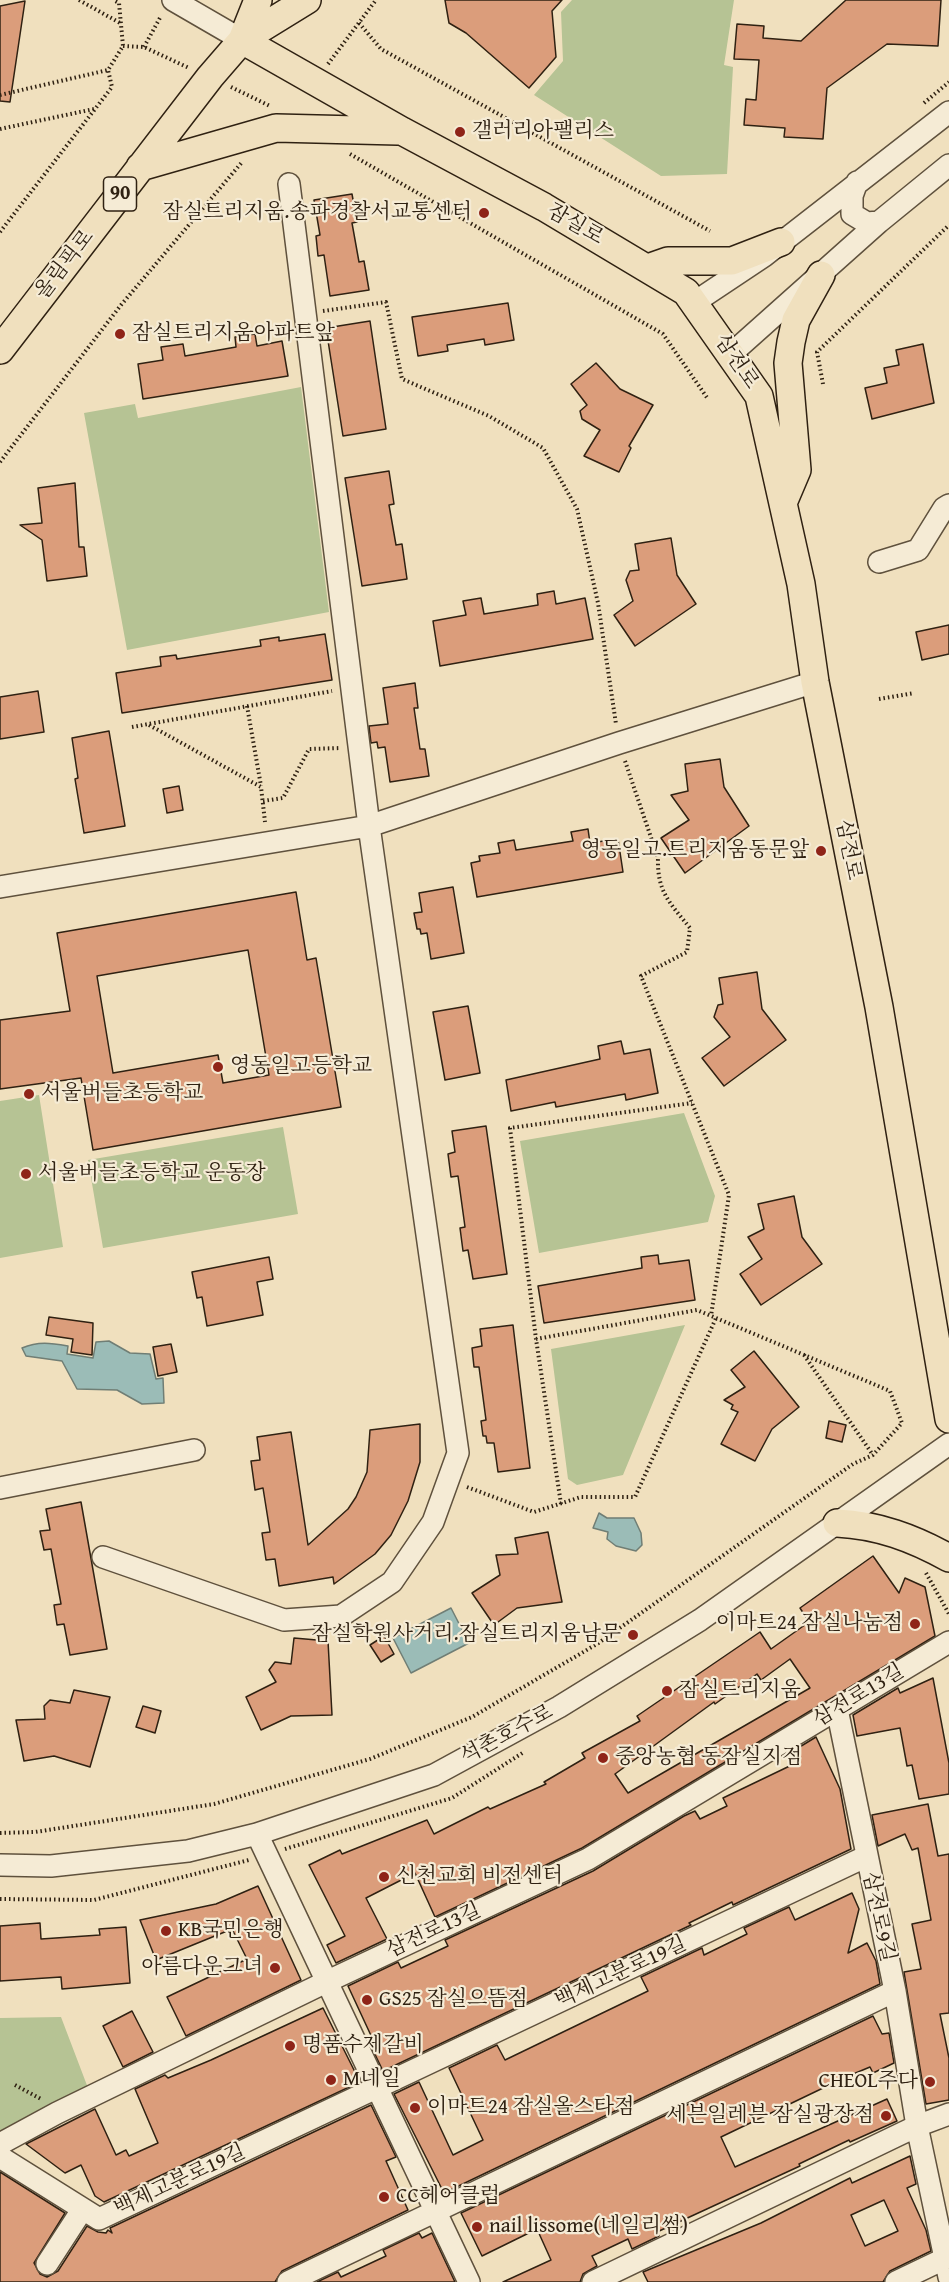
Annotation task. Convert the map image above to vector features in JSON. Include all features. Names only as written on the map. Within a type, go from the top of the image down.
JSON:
[{"type":"main road","name":"올림픽로","points":[[0,350],[140,167],[242,40],[258,0]]},
{"type":"main road","name":"올림픽로","points":[[242,40],[307,0]]},
{"type":"main road","name":"잠실로","points":[[242,40],[648,267],[686,292],[695,302]]},
{"type":"main road","points":[[140,167],[276,128],[402,131]]},
{"type":"main road","points":[[648,267],[668,261],[732,261],[781,242]]},
{"type":"main road","points":[[783,503],[797,470],[788,363],[791,342],[796,321],[821,275]]},
{"type":"main road","name":"삼전로","points":[[695,302],[759,396],[801,584],[815,682],[879,1007],[949,1419]]},
{"type":"main road","points":[[924,1271],[949,1294]]},
{"type":"main road","points":[[837,1522],[864,1524],[883,1529],[909,1538],[949,1558]]},
{"type":"street","name":"잠실로","points":[[169,5],[242,40]]},
{"type":"street","points":[[695,302],[781,242],[949,111]]},
{"type":"street","points":[[731,354],[879,222],[949,165]]},
{"type":"street","points":[[857,182],[852,196],[852,214],[867,223],[879,222]]},
{"type":"street","points":[[103,1557],[284,1620],[341,1616],[392,1582],[433,1522],[458,1453],[369,826],[289,184]]},
{"type":"street","points":[[879,562],[918,550],[944,508],[949,505]]},
{"type":"street","points":[[0,887],[369,826],[619,743],[815,682]]},
{"type":"street","name":"석촌호수로","points":[[0,1865],[51,1866],[188,1851],[257,1834],[434,1775],[559,1707],[690,1626],[949,1444]]},
{"type":"street","points":[[0,1488],[194,1450]]},
{"type":"street","name":"삼전로13길","points":[[0,2144],[57,2113],[326,1982],[588,1859],[949,1642]]},
{"type":"street","name":"삼전로9길","points":[[837,1709],[865,1857],[895,1991],[917,2126],[947,2268]]},
{"type":"street","points":[[257,1834],[469,2282]]},
{"type":"street","name":"백제고분로19길","points":[[0,2157],[99,2219],[865,1857]]},
{"type":"street","points":[[288,2282],[895,1991]]},
{"type":"street","points":[[593,2282],[917,2126],[949,2114]]},
{"type":"street","name":"백제고분로19길","points":[[47,2264],[82,2210]]},
{"type":"street","points":[[896,2282],[947,2268]]},
{"type":"path","points":[[79,0],[121,24]]},
{"type":"path","points":[[0,232],[111,87],[108,70],[123,46],[119,3],[113,0]]},
{"type":"path","points":[[376,0],[359,23],[381,49],[710,231]]},
{"type":"path","points":[[123,46],[144,47],[169,5]]},
{"type":"path","points":[[0,95],[108,70]]},
{"type":"path","points":[[0,129],[95,109]]},
{"type":"path","points":[[348,153],[663,334],[708,399]]},
{"type":"path","points":[[0,462],[121,305],[247,156]]},
{"type":"path","points":[[823,384],[817,352],[949,225]]},
{"type":"path","points":[[305,314],[386,302],[402,379],[489,416],[543,448],[577,509],[598,603],[619,743],[658,858],[657,873],[662,894],[690,928],[687,952],[641,976],[729,1195],[714,1317],[635,1497],[581,1497],[534,1512],[448,1480]]},
{"type":"path","points":[[132,727],[351,687]]},
{"type":"path","points":[[879,699],[914,693]]},
{"type":"path","points":[[247,706],[265,822]]},
{"type":"path","points":[[149,724],[261,787]]},
{"type":"path","points":[[263,801],[283,798],[309,749],[359,747]]},
{"type":"path","points":[[561,1504],[536,1339],[510,1128],[692,1103]]},
{"type":"path","points":[[0,1833],[36,1832],[214,1804],[370,1759],[472,1717],[597,1644],[853,1464],[873,1455],[902,1423],[890,1391],[697,1310],[536,1339]]},
{"type":"path","points":[[804,1355],[873,1455]]},
{"type":"green space","points":[[572,0],[734,0],[724,65],[733,67],[727,174],[661,176],[534,95],[563,61],[561,12]]},
{"type":"green space","points":[[301,387],[329,612],[127,650],[84,413],[135,404],[138,418]]},
{"type":"green space","name":"서울버들초등학교 운동장","points":[[39,1095],[63,1247],[0,1258],[0,1101]]},
{"type":"green space","points":[[684,1113],[715,1196],[708,1222],[539,1253],[520,1141]]},
{"type":"green space","points":[[283,1127],[298,1214],[103,1248],[88,1160]]},
{"type":"green space","points":[[685,1325],[623,1475],[577,1485],[568,1479],[551,1349]]},
{"type":"green space","points":[[61,2017],[88,2088],[0,2131],[0,2018]]},
{"type":"water","points":[[109,1341],[130,1353],[150,1354],[156,1379],[163,1378],[164,1403],[142,1404],[117,1390],[77,1389],[62,1361],[26,1356],[22,1348],[39,1344],[56,1344],[68,1346],[67,1354],[93,1358],[96,1342]]},
{"type":"water","points":[[599,1513],[607,1518],[634,1518],[641,1533],[642,1545],[636,1551],[616,1546],[607,1539],[608,1532],[593,1528]]},
{"type":"water","points":[[451,1608],[469,1643],[411,1673],[393,1638]]},
{"type":"building","points":[[445,0],[562,0],[552,11],[556,57],[529,88],[466,33],[449,23]]},
{"type":"building","points":[[846,0],[941,0],[938,46],[887,44],[827,88],[823,139],[784,137],[785,128],[744,125],[746,99],[756,100],[759,60],[734,59],[737,24],[764,26],[763,38],[801,41]]},
{"type":"building","points":[[25,1],[10,102],[0,101],[0,6]]},
{"type":"building","points":[[352,194],[357,222],[352,223],[359,262],[364,261],[369,290],[330,296],[324,255],[318,256],[316,236],[320,235],[314,200]]},
{"type":"building","points":[[508,303],[514,340],[485,345],[484,339],[447,345],[448,351],[418,356],[412,317]]},
{"type":"building","points":[[370,321],[386,429],[343,436],[326,328]]},
{"type":"building","points":[[255,334],[257,346],[282,341],[288,376],[143,399],[138,364],[163,360],[161,347],[183,344],[185,356],[236,347],[235,337]]},
{"type":"building","points":[[923,344],[934,403],[872,419],[865,388],[887,383],[884,368],[899,365],[896,350]]},
{"type":"building","points":[[596,363],[620,389],[653,405],[629,446],[631,448],[619,472],[584,456],[600,430],[582,419],[580,411],[587,405],[571,384]]},
{"type":"building","points":[[389,471],[394,504],[389,505],[396,545],[402,544],[407,579],[362,586],[345,478]]},
{"type":"building","points":[[75,483],[79,547],[84,547],[87,576],[47,581],[42,540],[20,525],[42,523],[38,488]]},
{"type":"building","points":[[671,538],[677,575],[696,604],[635,646],[614,615],[633,601],[626,580],[630,571],[639,570],[635,544]]},
{"type":"building","points":[[554,591],[556,604],[585,598],[593,639],[440,666],[433,621],[466,615],[463,601],[481,598],[484,614],[538,605],[537,594]]},
{"type":"building","points":[[949,625],[949,654],[922,660],[916,632]]},
{"type":"building","points":[[325,634],[332,680],[122,713],[116,673],[161,666],[160,657],[176,655],[177,659],[261,646],[260,640],[279,637],[279,641]]},
{"type":"building","points":[[415,683],[418,708],[414,708],[420,749],[425,749],[429,776],[390,782],[385,747],[378,748],[377,742],[371,743],[369,726],[388,724],[383,688]]},
{"type":"building","points":[[38,691],[44,732],[0,739],[0,697]]},
{"type":"building","points":[[109,731],[125,826],[84,833],[75,779],[78,778],[72,738]]},
{"type":"building","points":[[720,759],[724,787],[749,826],[685,873],[661,838],[689,820],[671,795],[688,791],[685,764]]},
{"type":"building","points":[[179,786],[183,810],[167,813],[163,789]]},
{"type":"building","points":[[588,829],[590,843],[618,839],[623,872],[477,897],[471,863],[480,861],[479,856],[500,853],[498,843],[514,840],[516,850],[573,841],[571,832]]},
{"type":"building","points":[[453,887],[464,953],[431,959],[427,933],[421,934],[420,929],[417,929],[414,913],[422,912],[419,893]]},
{"type":"building","points":[[296,892],[307,960],[316,958],[341,1107],[93,1150],[81,1078],[0,1089],[0,1020],[70,1011],[57,933]],"holes":[[[248,950],[269,1075],[223,1083],[218,1055],[113,1073],[97,976]]]},
{"type":"building","points":[[757,972],[762,1009],[786,1040],[724,1086],[702,1058],[730,1037],[714,1017],[718,1005],[723,1004],[719,978]]},
{"type":"building","points":[[468,1006],[480,1073],[445,1080],[433,1012]]},
{"type":"building","points":[[621,1041],[624,1054],[650,1049],[658,1093],[626,1100],[625,1094],[556,1107],[555,1102],[511,1111],[506,1080],[600,1059],[598,1046]]},
{"type":"building","points":[[486,1126],[507,1274],[473,1279],[468,1250],[463,1251],[460,1228],[465,1227],[458,1176],[451,1177],[448,1154],[455,1152],[452,1131]]},
{"type":"building","points":[[794,1196],[802,1237],[822,1264],[761,1305],[740,1274],[762,1259],[748,1237],[764,1229],[758,1204]]},
{"type":"building","points":[[658,1255],[659,1264],[689,1260],[695,1300],[544,1323],[538,1286],[642,1268],[641,1257]]},
{"type":"building","points":[[269,1257],[273,1279],[257,1282],[263,1315],[207,1326],[202,1297],[197,1298],[192,1272]]},
{"type":"building","points":[[49,1317],[93,1323],[92,1355],[71,1352],[73,1339],[46,1335]]},
{"type":"building","points":[[513,1325],[530,1468],[498,1472],[494,1443],[487,1443],[486,1436],[483,1436],[481,1421],[486,1420],[479,1367],[474,1367],[472,1348],[482,1346],[480,1329]]},
{"type":"building","points":[[171,1344],[177,1372],[158,1376],[153,1347]]},
{"type":"building","points":[[754,1351],[799,1407],[772,1429],[755,1461],[721,1444],[738,1412],[731,1409],[733,1405],[724,1400],[745,1387],[731,1370]]},
{"type":"building","points":[[829,1421],[846,1425],[842,1442],[826,1438]]},
{"type":"building","points":[[420,1424],[420,1462],[408,1501],[391,1535],[375,1554],[334,1584],[333,1577],[279,1586],[275,1559],[266,1560],[262,1533],[270,1532],[263,1488],[255,1490],[251,1461],[260,1460],[257,1437],[291,1432],[308,1545],[348,1509],[356,1497],[367,1472],[370,1430]]},
{"type":"building","points":[[81,1502],[107,1649],[70,1655],[64,1624],[57,1625],[54,1605],[61,1604],[51,1549],[44,1550],[40,1531],[50,1530],[46,1509]]},
{"type":"building","points":[[548,1532],[562,1602],[517,1608],[494,1625],[472,1593],[500,1575],[496,1555],[518,1554],[515,1538]]},
{"type":"building","points":[[873,1556],[899,1593],[905,1578],[925,1587],[935,1636],[582,1848],[435,1917],[415,1873],[366,1898],[387,1939],[336,1963],[327,1945],[345,1936],[309,1865],[340,1850],[342,1854],[427,1820],[434,1834],[488,1807],[490,1809],[546,1784],[544,1782],[585,1758],[582,1753],[640,1721],[637,1716],[760,1632],[771,1649],[809,1622],[800,1608]],"holes":[[[790,1659],[810,1688],[628,1793],[615,1774],[714,1702],[715,1704],[757,1674],[761,1680]]]},
{"type":"building","points":[[384,1636],[394,1654],[381,1662],[370,1645]]},
{"type":"building","points":[[294,1638],[328,1641],[332,1715],[291,1716],[261,1730],[246,1697],[276,1682],[269,1670],[275,1662],[291,1664]]},
{"type":"building","points":[[933,1678],[949,1763],[949,1794],[919,1799],[912,1765],[907,1766],[900,1728],[857,1736],[853,1715],[898,1688],[900,1693]]},
{"type":"building","points":[[74,1690],[110,1697],[90,1767],[54,1756],[24,1761],[16,1720],[45,1719],[44,1706],[50,1700],[70,1703]]},
{"type":"building","points":[[143,1706],[161,1711],[155,1733],[136,1727]]},
{"type":"building","points":[[816,1737],[840,1789],[851,1849],[733,1905],[732,1902],[689,1923],[691,1925],[383,2071],[370,2044],[374,2042],[348,1986],[398,1962],[401,1968],[448,1946],[445,1940],[593,1871],[684,1816],[695,1811],[700,1819],[727,1806],[723,1798],[798,1762],[793,1751]]},
{"type":"building","points":[[928,1804],[938,1856],[949,1854],[949,2013],[940,2014],[949,2058],[949,2100],[926,2104],[904,1972],[921,1969],[912,1924],[931,1920],[918,1848],[912,1850],[905,1834],[878,1846],[872,1815]]},
{"type":"building","points":[[258,1886],[301,1980],[186,2036],[167,1997],[247,1959],[232,1929],[156,1960],[140,1920],[216,1904]]},
{"type":"building","points":[[852,1893],[859,1909],[848,1953],[867,1943],[876,1961],[880,1984],[444,2193],[394,2094],[419,2082],[453,2155],[483,2140],[449,2068],[497,2045],[505,2060],[648,1991],[641,1977],[702,1948],[704,1955],[747,1934],[744,1928],[789,1907],[795,1920]]},
{"type":"building","points":[[40,1923],[41,1939],[100,1935],[99,1929],[126,1927],[130,1983],[62,1989],[61,1977],[0,1981],[0,1926]]},
{"type":"building","points":[[323,2008],[360,2082],[104,2202],[95,2196],[81,2165],[65,2173],[26,2144],[95,2109],[116,2155],[126,2150],[129,2156],[158,2143],[135,2089],[165,2075],[168,2078],[211,2060]]},
{"type":"building","points":[[132,2011],[153,2052],[123,2067],[103,2026]]},
{"type":"building","points":[[873,2016],[882,2034],[889,2033],[894,2063],[873,2073],[870,2067],[846,2077],[721,2137],[735,2167],[887,2099],[897,2121],[850,2142],[849,2140],[799,2164],[800,2166],[657,2232],[659,2236],[632,2249],[628,2239],[592,2256],[597,2266],[583,2274],[580,2282],[503,2282],[551,2260],[537,2229],[482,2256],[461,2213]]},
{"type":"building","points":[[371,2105],[396,2157],[386,2161],[408,2210],[282,2271],[275,2282],[0,2282],[0,2172],[65,2213],[34,2263],[40,2274],[47,2277],[58,2271],[87,2226],[98,2232],[106,2233],[108,2230],[112,2233],[110,2228]]},
{"type":"building","points":[[910,2156],[916,2184],[907,2188],[926,2230],[931,2251],[890,2271],[883,2282],[648,2282],[643,2272],[761,2223],[850,2178],[852,2183]],"holes":[[[884,2200],[898,2231],[865,2246],[851,2215]]]},
{"type":"building","points":[[419,2233],[422,2238],[432,2233],[455,2282],[317,2282],[338,2272],[341,2277],[386,2256],[383,2250]]},
{"type":"place","name":"갤러리아팰리스","points":[[460,132]]},
{"type":"place","name":"잠실트리지움.송파경찰서교통센터","points":[[484,213]]},
{"type":"place","name":"잠실트리지움아파트앞","points":[[120,334]]},
{"type":"place","name":"영동일고.트리지움동문앞","points":[[821,851]]},
{"type":"place","name":"영동일고등학교","points":[[218,1067]]},
{"type":"place","name":"서울버들초등학교","points":[[29,1094]]},
{"type":"place","name":"서울버들초등학교 운동장","points":[[26,1174]]},
{"type":"place","name":"이마트24 잠실나눔점","points":[[915,1624]]},
{"type":"place","name":"잠실학원사거리.잠실트리지움남문","points":[[633,1635]]},
{"type":"place","name":"잠실트리지움","points":[[667,1691]]},
{"type":"place","name":"중앙농협 동잠실지점","points":[[603,1758]]},
{"type":"place","name":"신천교회 비전센터","points":[[384,1877]]},
{"type":"place","name":"KB국민은행","points":[[166,1931]]},
{"type":"place","name":"아름다운그녀","points":[[275,1968]]},
{"type":"place","name":"GS25 잠실으뜸점","points":[[367,2000]]},
{"type":"place","name":"명품수제갈비","points":[[290,2046]]},
{"type":"place","name":"M네일","points":[[331,2080]]},
{"type":"place","name":"CHEOL주다","points":[[930,2082]]},
{"type":"place","name":"이마트24 잠실올스타점","points":[[415,2108]]},
{"type":"place","name":"세븐일레븐 잠실광장점","points":[[886,2116]]},
{"type":"place","name":"CC헤어클럽","points":[[384,2197]]},
{"type":"place","name":"nail lissome(네일리썸)","points":[[477,2227]]}]
